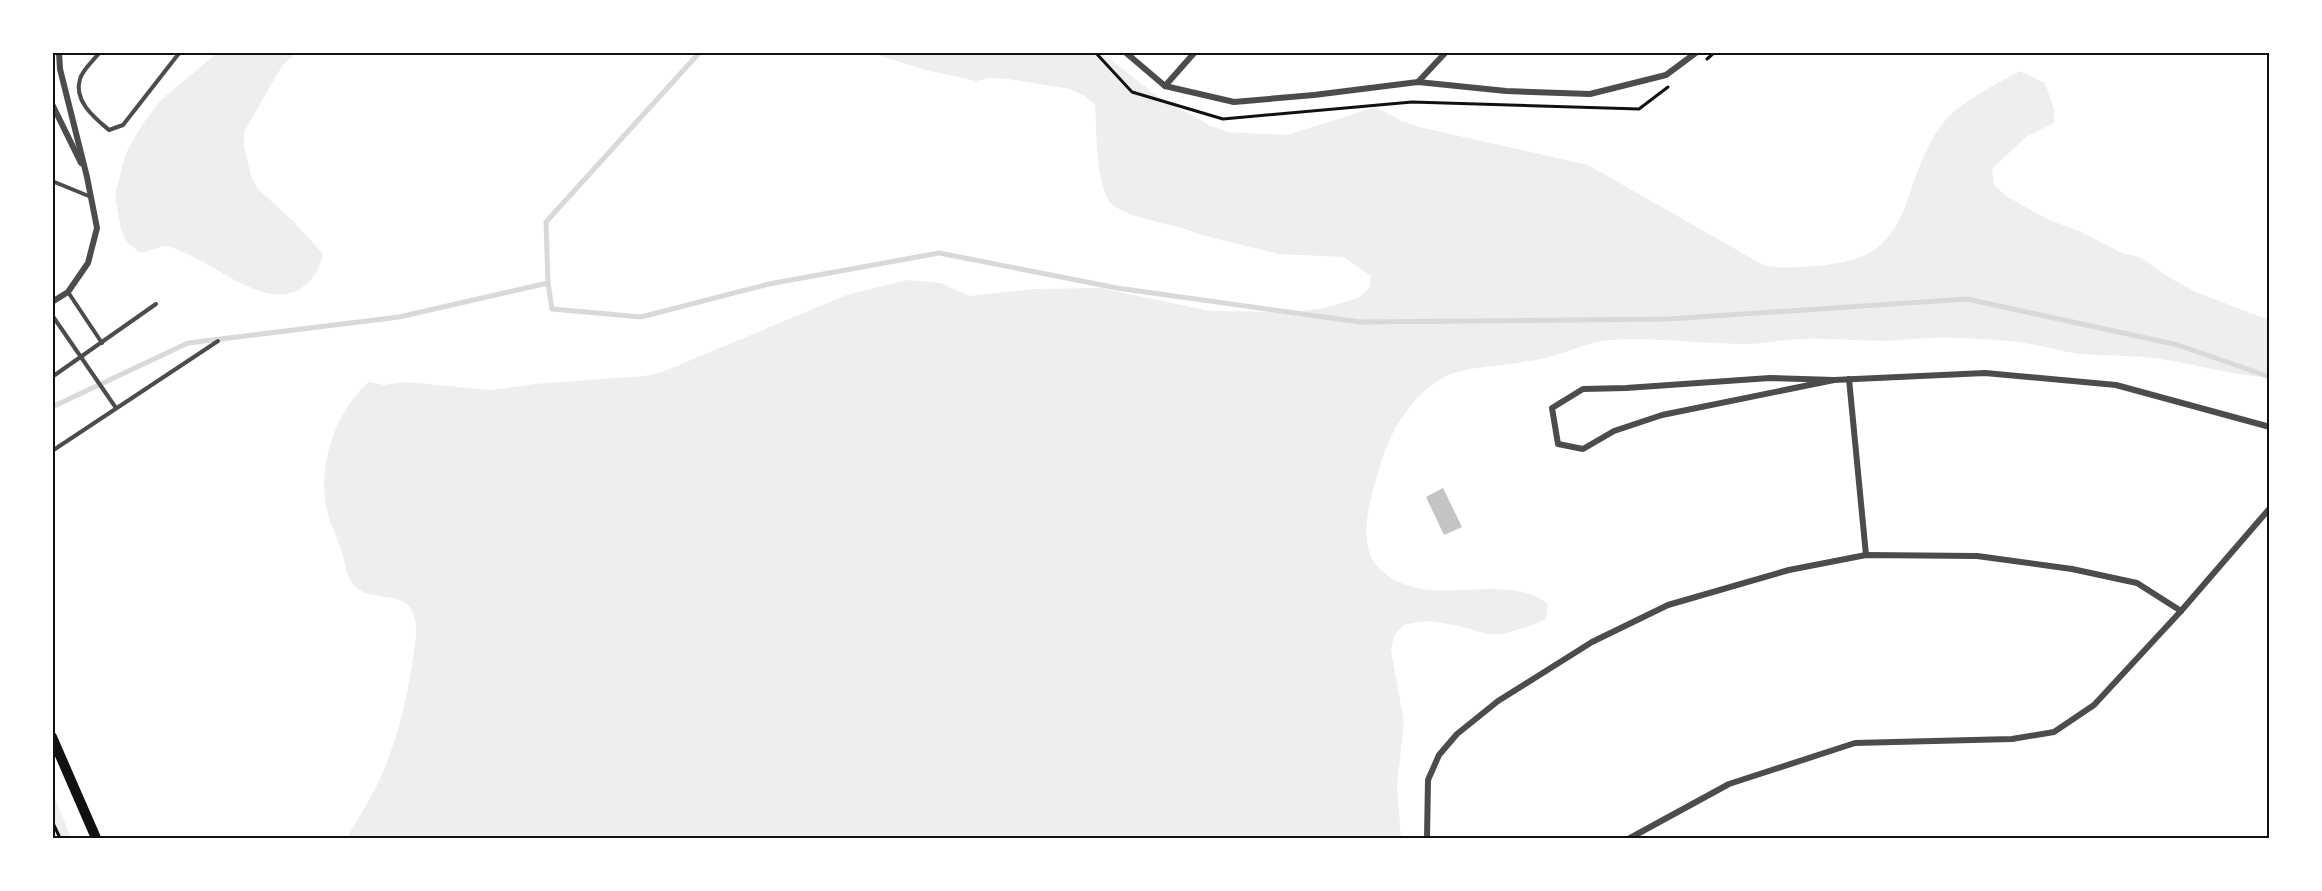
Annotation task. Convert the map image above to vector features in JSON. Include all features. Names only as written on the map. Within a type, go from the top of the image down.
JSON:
[{"type":"main road","points":[[52,737],[96,838]]},
{"type":"street","points":[[52,302],[68,292],[88,263],[97,228],[87,177],[60,69],[59,52]]},
{"type":"street","points":[[1125,52],[1165,86],[1234,102],[1418,82],[1506,91],[1590,94],[1666,75],[1696,52]]},
{"type":"street","points":[[1165,86],[1195,52]]},
{"type":"street","points":[[1418,82],[1446,52]]},
{"type":"street","points":[[52,104],[87,177]]},
{"type":"street","points":[[1834,380],[1662,415],[1614,430],[1583,449],[1558,444],[1552,408],[1583,389],[1770,378],[1834,380],[1985,373],[2116,385],[2270,427]]},
{"type":"street","points":[[1849,379],[1866,555]]},
{"type":"street","points":[[1632,838],[1729,784],[1856,743],[2012,739],[2054,732],[2094,705],[2181,611],[2270,508]]},
{"type":"street","points":[[1427,838],[1428,780],[1439,755],[1457,734],[1498,700],[1592,642],[1668,605],[1790,570],[1866,555],[1977,556],[2072,569],[2137,583],[2181,611]]},
{"type":"lane","points":[[100,52],[80,79],[81,98],[89,112],[109,130],[123,125],[180,52]]},
{"type":"lane","points":[[52,181],[91,197]]},
{"type":"lane","points":[[68,292],[102,343]]},
{"type":"lane","points":[[52,377],[156,304]]},
{"type":"lane","points":[[52,315],[116,408]]},
{"type":"lane","points":[[52,451],[218,340]]},
{"type":"path","points":[[1095,52],[1132,92],[1223,119],[1412,102],[1639,109],[1677,81]]},
{"type":"path","points":[[1706,60],[1715,52]]},
{"type":"path","points":[[52,821],[60,838]]},
{"type":"shaded area","points":[[217,53],[296,53],[282,66],[244,132],[244,146],[251,176],[258,189],[295,223],[323,254],[315,275],[298,290],[285,294],[270,294],[256,290],[168,246],[141,253],[127,243],[121,230],[115,195],[126,153],[142,125],[161,100]]},
{"type":"shaded area","points":[[871,53],[1102,53],[1157,96],[1209,125],[1227,132],[1287,135],[1376,107],[1419,127],[1588,165],[1765,266],[1791,267],[1838,263],[1852,260],[1876,249],[1898,223],[1926,151],[1944,122],[1970,100],[2020,71],[2045,83],[2054,109],[2054,123],[2026,137],[1992,169],[1994,185],[2006,196],[2047,219],[2081,232],[2122,253],[2140,257],[2168,277],[2196,292],[2269,320],[2269,377],[2150,358],[2080,354],[2016,342],[1970,338],[1920,338],[1883,341],[1796,339],[1747,344],[1645,339],[1611,340],[1543,358],[1469,369],[1443,378],[1421,394],[1403,416],[1384,453],[1367,518],[1367,545],[1371,557],[1378,567],[1397,581],[1417,588],[1508,590],[1529,594],[1548,604],[1546,619],[1503,634],[1487,634],[1432,621],[1404,625],[1394,635],[1391,650],[1404,722],[1397,786],[1401,838],[347,838],[374,790],[390,755],[407,695],[416,636],[415,619],[411,609],[405,603],[398,599],[363,592],[353,584],[326,506],[325,473],[332,439],[347,407],[369,382],[384,385],[405,382],[492,390],[535,384],[644,376],[662,372],[849,294],[908,280],[941,283],[969,296],[1034,289],[1100,288],[1210,311],[1294,312],[1324,308],[1358,298],[1369,289],[1371,276],[1344,257],[1279,254],[1129,214],[1113,205],[1107,197],[1100,173],[1095,105],[1085,96],[1070,89],[1008,79],[990,78],[976,81],[926,70]]},
{"type":"shaded area","points":[[53,793],[71,838],[53,838]]},
{"type":"building","points":[[1443,488],[1462,527],[1444,535],[1426,497]]},
{"type":"waterway","points":[[548,283],[546,222],[700,52]]},
{"type":"waterway","points":[[52,407],[188,343],[399,317],[548,283],[552,309],[641,317],[769,284],[939,253],[1117,288],[1360,322],[1668,319],[1967,299],[2178,345],[2270,377]]}]
